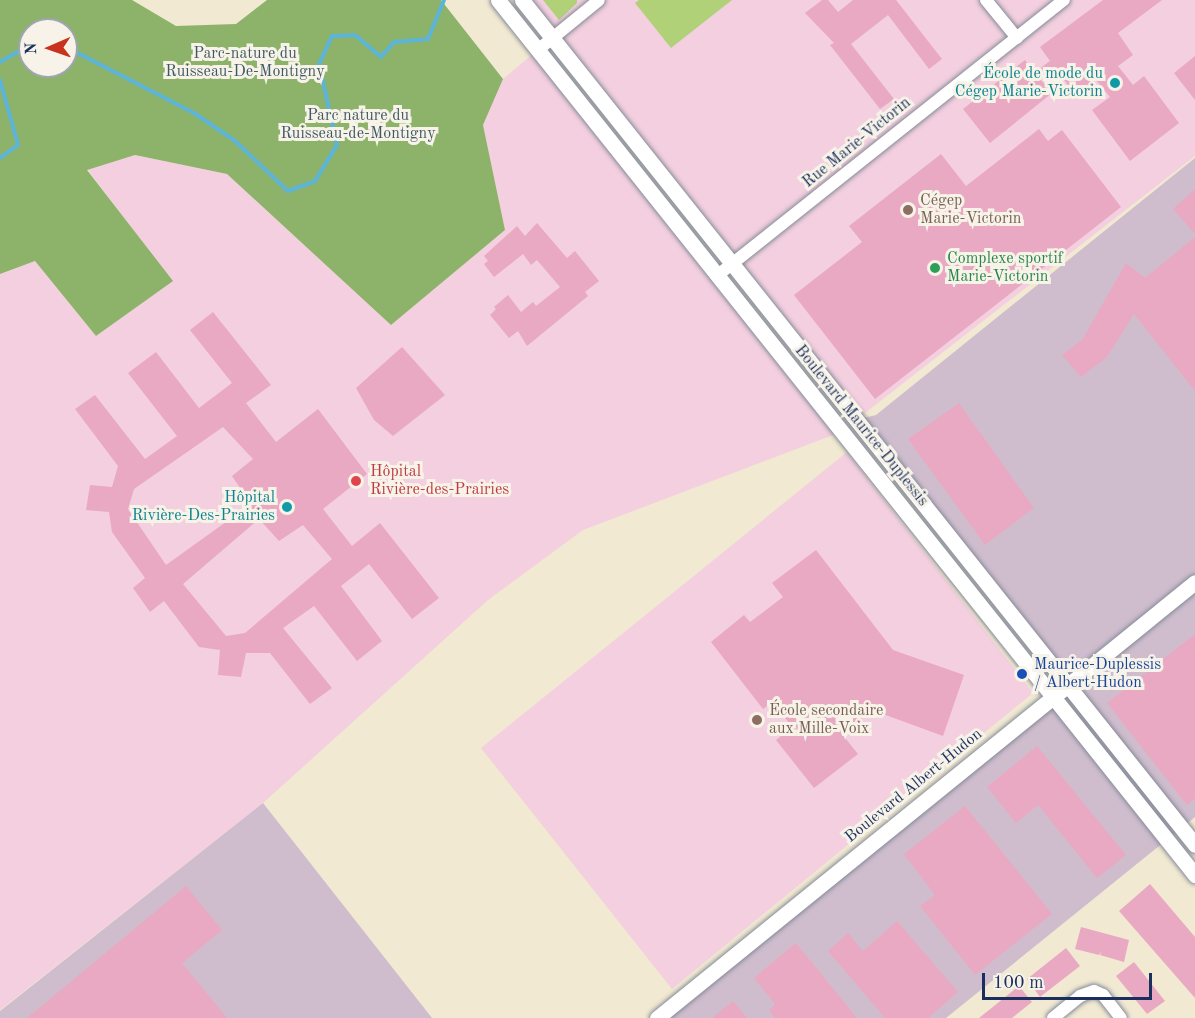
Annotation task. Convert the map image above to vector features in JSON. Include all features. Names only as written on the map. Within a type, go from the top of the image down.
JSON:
[{"type":"street","name":"Boulevard Maurice-Duplessis","points":[[498,0],[1195,875]]},
{"type":"street","name":"Boulevard Maurice-Duplessis","points":[[522,0],[1195,845]]},
{"type":"street","points":[[539,49],[599,0]]},
{"type":"street","points":[[986,0],[1017,38]]},
{"type":"street","name":"Rue Marie-Victorin","points":[[718,275],[1064,0]]},
{"type":"street","name":"Boulevard Albert-Hudon","points":[[657,1018],[1195,582]]},
{"type":"street","points":[[1053,1018],[1080,996],[1094,991],[1102,995],[1121,1018]]},
{"type":"shaded area","name":"Cégep Marie-Victorin","points":[[526,0],[1195,0],[1195,156],[856,420]]},
{"type":"shaded area","name":"Hôpital Rivière-des-Prairies","points":[[539,49],[841,432],[583,530],[488,600],[263,803],[0,1010],[0,274],[35,261],[96,336],[172,281],[87,169],[135,155],[227,174],[391,325],[505,230],[483,125],[503,79]]},
{"type":"shaded area","points":[[1195,158],[1195,817],[946,1018],[658,1018],[1068,686],[856,420],[876,415]]},
{"type":"shaded area","name":"École secondaire aux Mille-Voix","points":[[847,452],[1033,693],[672,989],[481,748]]},
{"type":"shaded area","points":[[263,803],[432,1018],[0,1018],[0,1011]]},
{"type":"green space","name":"Parc nature du Ruisseau-de-Montigny","points":[[0,0],[132,0],[176,26],[236,24],[267,0],[441,0],[503,79],[483,125],[505,230],[391,325],[227,174],[135,155],[87,170],[173,281],[96,336],[35,261],[0,274]]},
{"type":"green space","points":[[543,0],[577,0],[577,3],[559,20]]},
{"type":"green space","points":[[639,0],[732,0],[671,48],[635,3]]},
{"type":"building","points":[[822,0],[828,0],[838,12],[853,0],[896,0],[942,59],[929,69],[888,15],[851,44],[894,99],[880,109],[830,45],[834,43],[805,13]]},
{"type":"building","name":"École de mode du Cégep Marie-Victorin","points":[[1103,0],[1162,0],[1118,33],[1133,55],[1118,66],[1133,85],[1144,76],[1179,123],[1130,161],[1092,110],[1110,97],[1096,80],[1077,97],[1055,68],[1040,79],[1052,93],[990,143],[963,109],[1025,60],[1035,72],[1050,61],[1040,47]]},
{"type":"building","points":[[1195,56],[1195,100],[1174,73]]},
{"type":"building","name":"Complexe sportif Marie-Victorin","points":[[1039,129],[1048,141],[1062,130],[1121,207],[875,399],[794,295],[862,242],[849,226],[941,154],[966,186]]},
{"type":"building","points":[[1195,189],[1195,234],[1173,209]]},
{"type":"building","points":[[537,223],[567,258],[575,251],[599,281],[585,292],[588,296],[527,346],[518,331],[509,338],[490,315],[496,309],[494,307],[508,295],[521,312],[533,302],[536,306],[560,287],[537,260],[531,265],[523,254],[494,277],[484,264],[488,261],[484,256],[517,226],[525,236]]},
{"type":"building","points":[[1195,237],[1195,391],[1134,314],[1107,357],[1081,377],[1062,355],[1082,340],[1126,263],[1145,278]]},
{"type":"building","name":"Hôpital Rivière-Des-Prairies","points":[[213,312],[271,385],[246,403],[276,442],[318,409],[367,474],[323,509],[352,546],[380,523],[439,598],[412,619],[369,564],[341,586],[382,641],[357,661],[314,606],[283,628],[332,688],[310,704],[270,653],[246,653],[241,677],[218,675],[220,650],[199,647],[164,601],[150,612],[133,588],[145,578],[112,532],[109,512],[86,510],[90,485],[112,487],[118,466],[75,409],[95,395],[145,459],[177,436],[128,373],[156,352],[199,408],[232,383],[190,330]],"holes":[[[223,427],[253,459],[232,476],[251,504],[166,565],[128,509],[134,489]],[[259,519],[279,541],[303,525],[332,559],[245,633],[226,636],[183,584]]]},
{"type":"building","points":[[402,347],[445,395],[393,436],[374,420],[356,388]]},
{"type":"building","points":[[959,403],[1034,508],[985,545],[908,439]]},
{"type":"building","points":[[816,550],[893,650],[964,675],[943,736],[872,710],[842,734],[858,754],[814,788],[776,740],[792,727],[773,702],[763,709],[711,642],[744,615],[750,622],[783,597],[772,583]]},
{"type":"building","points":[[1195,634],[1195,798],[1187,805],[1107,703]]},
{"type":"building","points":[[1037,746],[1126,855],[1097,878],[1038,805],[1016,823],[987,787]]},
{"type":"building","points":[[965,806],[1052,914],[975,975],[920,906],[935,895],[904,854]]},
{"type":"building","points":[[1150,884],[1195,937],[1195,998],[1119,911]]},
{"type":"building","points":[[186,886],[222,930],[182,963],[227,1018],[27,1018]]},
{"type":"building","points":[[897,921],[958,992],[928,1018],[885,1018],[828,951],[848,933],[863,951]]},
{"type":"building","points":[[1081,927],[1129,940],[1124,962],[1100,955],[1101,951],[1099,955],[1075,949]]},
{"type":"building","points":[[796,943],[857,1018],[775,1018],[769,1010],[775,1004],[754,978]]},
{"type":"building","points":[[1066,948],[1080,966],[1040,997],[1027,979]]},
{"type":"building","points":[[1134,962],[1165,1001],[1147,1014],[1116,976]]},
{"type":"building","points":[[1019,986],[1032,1002],[1012,1018],[979,1018]]},
{"type":"building","points":[[733,1001],[747,1018],[712,1018]]},
{"type":"waterway","points":[[78,53],[194,113],[234,140],[288,191],[315,181],[337,145],[319,64],[332,36],[355,35],[381,57],[394,42],[428,39],[444,0]]},
{"type":"waterway","points":[[0,62],[18,52]]},
{"type":"waterway","points":[[0,80],[18,145],[0,158]]},
{"type":"place","name":"École de mode du Cégep Marie-Victorin","points":[[1115,83]]},
{"type":"place","name":"Cégep Marie-Victorin","points":[[908,210]]},
{"type":"place","name":"Complexe sportif Marie-Victorin","points":[[935,268]]},
{"type":"place","name":"Hôpital Rivière-des-Prairies","points":[[356,481]]},
{"type":"place","name":"Hôpital Rivière-Des-Prairies","points":[[287,507]]},
{"type":"place","name":"Maurice-Duplessis / Albert-Hudon","points":[[1022,674]]},
{"type":"place","name":"École secondaire aux Mille-Voix","points":[[757,720]]},
{"type":"park label","name":"Parc-nature du Ruisseau-De-Montigny","points":[[245,63]]}]
